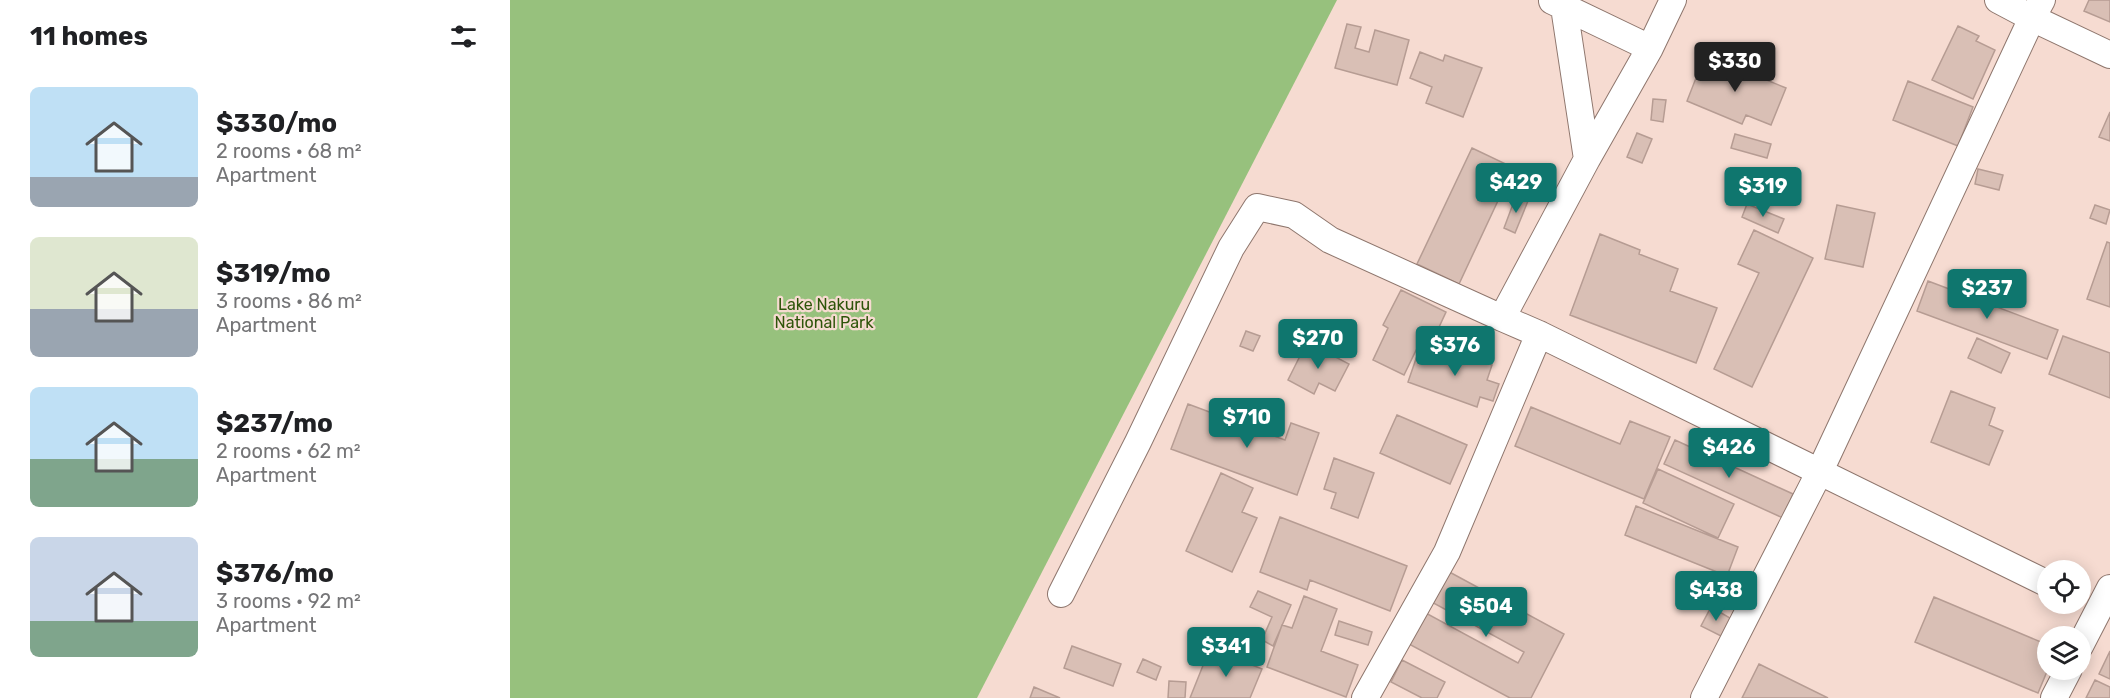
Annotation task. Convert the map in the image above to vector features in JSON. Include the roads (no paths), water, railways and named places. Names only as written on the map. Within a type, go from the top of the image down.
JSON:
[{"type":"street","points":[[1503,318],[1587,159],[1650,48],[1673,0]]},
{"type":"street","points":[[1998,0],[2037,9],[2110,55]]},
{"type":"street","points":[[1557,4],[1650,48]]},
{"type":"street","points":[[1557,4],[1587,159]]},
{"type":"street","points":[[1704,698],[1820,471],[2037,9]]},
{"type":"street","points":[[1061,594],[1138,442],[1231,248],[1257,207],[1294,215],[1330,240],[1539,333],[2037,579]]},
{"type":"street","points":[[1365,698],[1447,552],[1539,333]]},
{"type":"street","points":[[2089,626],[2100,603]]},
{"type":"street","points":[[2054,698],[2063,680]]},
{"type":"park label","name":"Lake Nakuru National Park","points":[[824,313]]}]
